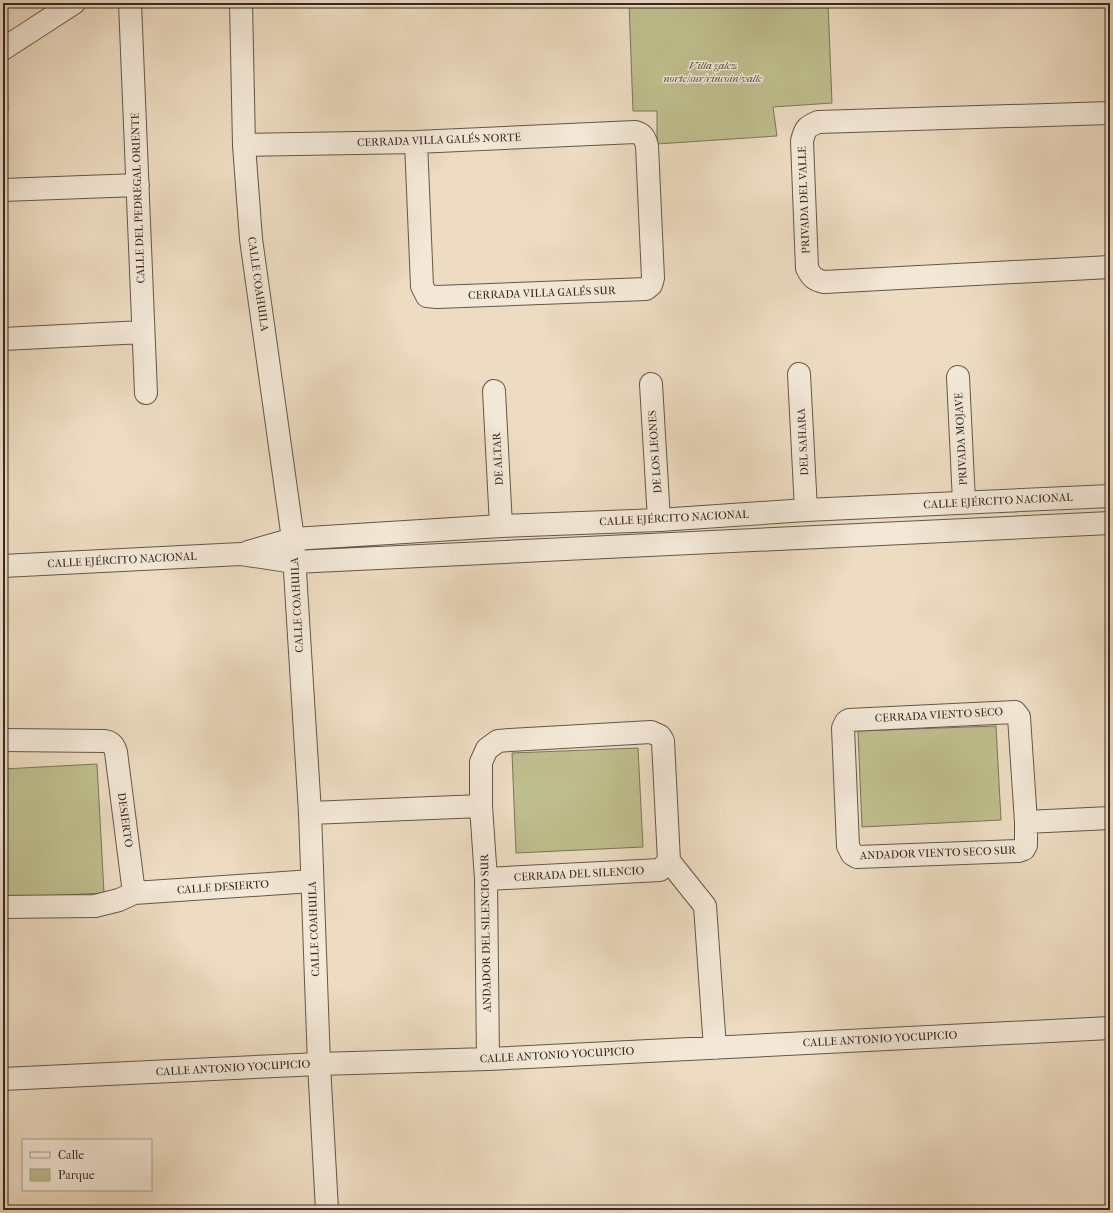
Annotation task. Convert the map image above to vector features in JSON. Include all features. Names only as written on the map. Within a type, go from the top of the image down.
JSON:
[{"type":"street","points":[[3,49],[74,3]]},
{"type":"street","name":"CALLE DEL PEDREGAL ORIENTE","points":[[130,3],[146,392]]},
{"type":"street","name":"CALLE COAHUILA","points":[[241,3],[244,145],[251,239],[293,539],[310,813],[319,1064],[327,1210]]},
{"type":"street","name":"PRIVADA DEL VALLE","points":[[1110,113],[818,122],[810,125],[804,130],[802,141],[807,268],[810,276],[816,280],[824,282],[1110,272]]},
{"type":"street","name":"CERRADA VILLA GALÉS NORTE","points":[[244,145],[416,142],[635,132],[640,134],[645,139],[647,146],[653,278],[651,285],[646,290]]},
{"type":"street","name":"CERRADA VILLA GALÉS SUR","points":[[416,142],[422,286],[427,296],[437,298],[646,290]]},
{"type":"street","points":[[3,190],[138,185]]},
{"type":"street","points":[[3,339],[143,332]]},
{"type":"street","name":"DEL SAHARA","points":[[799,374],[806,510]]},
{"type":"street","name":"PRIVADA MOJAVE","points":[[958,377],[964,502]]},
{"type":"street","name":"DE LOS LEONES","points":[[651,384],[659,520]]},
{"type":"street","name":"DE ALTAR","points":[[494,391],[501,526]]},
{"type":"street","name":"CALLE EJÉRCITO NACIONAL","points":[[241,554],[293,539],[501,526],[659,520],[806,510],[1110,496]]},
{"type":"street","name":"CALLE EJÉRCITO NACIONAL","points":[[3,566],[241,554],[294,562],[1110,523]]},
{"type":"street","name":"CERRADA VIENTO SECO","points":[[852,854],[848,846],[843,728],[846,722],[849,720],[1015,712],[1018,717],[1026,822],[1026,845],[1024,849]]},
{"type":"street","name":"ANDADOR DEL SILENCIO SUR","points":[[488,1059],[486,879],[481,762],[487,749],[498,741],[510,740],[652,732],[660,736],[663,741],[669,861]]},
{"type":"street","name":"DESIERTO","points":[[3,740],[105,741],[115,748],[132,894]]},
{"type":"street","points":[[310,813],[482,806]]},
{"type":"street","points":[[1026,822],[1110,818]]},
{"type":"street","name":"ANDADOR VIENTO SECO SUR","points":[[852,854],[857,857],[1018,851],[1024,849]]},
{"type":"street","points":[[669,861],[704,906],[715,1048]]},
{"type":"street","name":"CERRADA DEL SILENCIO","points":[[486,879],[660,870],[669,861]]},
{"type":"street","name":"CALLE DESIERTO","points":[[3,907],[95,906],[119,900],[132,894],[312,881]]},
{"type":"street","name":"CALLE ANTONIO YOCUPICIO","points":[[3,1079],[319,1064],[488,1059],[1110,1028]]},
{"type":"green space","name":"Villa galez norte/sur/rincoin/valle","points":[[629,3],[828,3],[832,103],[773,107],[777,136],[657,144],[657,111],[633,111]]},
{"type":"green space","points":[[7,78],[8,110],[3,110],[3,80]]},
{"type":"green space","points":[[996,726],[1001,820],[862,827],[858,731]]},
{"type":"green space","points":[[638,748],[643,847],[516,853],[512,753]]},
{"type":"green space","points":[[97,764],[104,893],[3,898],[3,769]]}]
